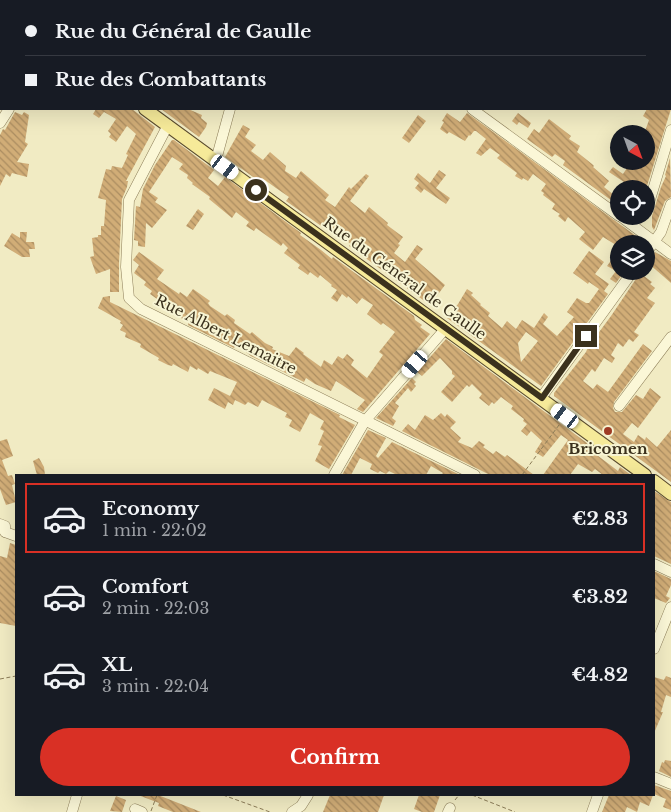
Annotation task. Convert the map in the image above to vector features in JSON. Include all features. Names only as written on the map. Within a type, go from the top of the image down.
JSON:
[{"type":"main road","name":"Rue du Général de Gaulle","points":[[147,110],[645,474]]},
{"type":"main road","points":[[655,482],[671,494]]},
{"type":"street","points":[[0,123],[9,110]]},
{"type":"street","points":[[216,160],[230,110]]},
{"type":"street","points":[[473,110],[610,209]]},
{"type":"street","name":"Rue Albert Lemaitre","points":[[168,125],[129,200],[126,268],[129,298],[141,308],[473,474]]},
{"type":"street","points":[[655,184],[671,130]]},
{"type":"street","points":[[655,241],[661,232],[671,204]]},
{"type":"street","points":[[631,225],[645,235]]},
{"type":"street","points":[[641,232],[643,225]]},
{"type":"street","points":[[655,243],[671,254]]},
{"type":"street","points":[[542,398],[627,280]]},
{"type":"street","points":[[335,474],[365,421],[446,328]]},
{"type":"street","points":[[619,406],[671,337]]},
{"type":"street","points":[[2,530],[15,536]]},
{"type":"street","points":[[655,564],[671,572]]},
{"type":"street","points":[[655,647],[671,607]]},
{"type":"street","points":[[655,777],[671,784]]},
{"type":"street","points":[[72,812],[77,796]]},
{"type":"street","points":[[292,812],[301,806],[307,796]]},
{"type":"street","points":[[592,812],[598,796]]},
{"type":"path","points":[[523,474],[565,416]]},
{"type":"path","points":[[0,679],[15,676]]},
{"type":"path","points":[[150,812],[157,796]]},
{"type":"path","points":[[226,796],[270,812]]},
{"type":"path","points":[[475,796],[515,812]]},
{"type":"building","points":[[95,110],[133,110],[155,127],[126,181],[128,181],[127,187],[122,199],[119,292],[110,292],[110,269],[96,274],[90,257],[94,256],[92,238],[101,235],[101,226],[104,226],[106,200],[98,198],[106,169],[111,170],[112,166],[122,168],[128,155],[126,154],[136,134],[127,126],[116,142],[109,137],[111,134],[108,131],[116,119],[104,112],[99,118],[93,114]]},
{"type":"building","points":[[162,110],[190,110],[202,115],[201,118],[207,123],[199,137]]},
{"type":"building","points":[[646,110],[671,110],[655,160],[655,125],[647,125],[649,120],[643,116]]},
{"type":"building","points":[[15,112],[22,115],[24,112],[29,115],[25,142],[28,144],[17,162],[29,164],[27,177],[12,173],[10,177],[6,174],[0,186],[0,135]]},
{"type":"building","points":[[447,113],[460,122],[467,113],[610,217],[610,225],[621,225],[635,235],[610,235],[610,241],[603,237],[593,250],[579,239],[585,232],[568,217],[565,222],[558,216],[560,214],[552,209],[555,204],[543,195],[544,193],[541,191],[546,184],[533,174],[528,181],[515,176],[517,173],[497,158],[500,155],[490,148],[481,156],[476,153],[486,139],[476,131],[469,135],[465,141],[449,132],[447,134],[440,129],[444,122],[442,121]]},
{"type":"building","points":[[518,113],[531,123],[528,128],[519,122],[517,125],[512,121]]},
{"type":"building","points":[[418,115],[426,121],[409,143],[402,138]]},
{"type":"building","points":[[549,119],[571,136],[569,139],[580,146],[577,152],[609,181],[604,187],[610,192],[610,199],[563,165],[565,161],[555,154],[552,157],[527,139],[534,129],[539,133]]},
{"type":"building","points":[[243,125],[250,129],[245,137],[256,145],[251,151],[263,160],[270,152],[286,166],[285,171],[296,178],[301,171],[329,195],[325,200],[335,207],[349,187],[351,189],[366,174],[369,176],[350,201],[365,213],[369,207],[388,223],[387,225],[403,237],[394,253],[405,262],[417,245],[423,249],[415,259],[445,285],[430,305],[349,246],[351,244],[326,225],[324,228],[286,201],[289,197],[262,178],[259,181],[225,157]]},
{"type":"building","points":[[172,140],[214,170],[208,178],[218,186],[225,177],[301,233],[300,235],[332,259],[333,257],[414,316],[415,320],[422,325],[420,327],[430,334],[363,412],[357,409],[365,400],[336,381],[331,391],[306,378],[304,382],[251,356],[236,344],[234,348],[188,325],[189,322],[163,309],[164,304],[150,294],[152,291],[144,285],[146,282],[134,273],[139,265],[133,260],[139,252],[164,270],[157,279],[179,294],[180,292],[187,297],[193,289],[210,301],[208,303],[210,306],[225,316],[227,314],[235,320],[234,323],[250,334],[252,332],[273,347],[272,349],[289,356],[296,347],[321,367],[324,360],[332,365],[338,356],[343,359],[347,354],[354,360],[351,365],[367,378],[383,355],[379,352],[395,332],[383,323],[381,325],[367,314],[373,305],[362,298],[357,304],[348,296],[347,298],[342,294],[337,302],[331,298],[337,290],[332,285],[320,275],[318,278],[310,272],[308,275],[298,268],[300,265],[284,253],[288,248],[283,243],[281,246],[256,228],[254,231],[246,226],[249,222],[236,212],[232,218],[209,199],[210,197],[192,184],[187,178],[188,175],[179,169],[183,164],[172,157],[149,192],[158,198],[155,202],[167,210],[152,228],[146,223],[145,247],[138,246],[138,241],[134,240],[136,206],[140,207],[143,189],[155,165]]},
{"type":"building","points":[[670,158],[671,197],[665,201],[654,230],[652,225],[655,225],[655,206]]},
{"type":"building","points":[[439,170],[446,175],[436,188],[450,198],[446,204],[424,189],[421,193],[415,188],[419,183],[414,179],[418,173],[430,183]]},
{"type":"building","points":[[611,170],[617,170],[623,174],[626,170],[652,170],[649,180],[621,180],[609,172]]},
{"type":"building","points":[[198,209],[204,214],[193,230],[186,226]]},
{"type":"building","points":[[20,232],[27,232],[26,242],[34,242],[35,249],[29,249],[30,257],[22,257],[4,246],[12,233],[20,238]]},
{"type":"building","points":[[589,251],[604,262],[595,274],[609,284],[604,291],[608,294],[541,386],[447,318],[467,289],[473,293],[471,295],[480,305],[490,313],[488,316],[502,328],[507,321],[516,329],[522,320],[534,328],[544,313],[548,317],[543,324],[557,336],[574,317],[567,312],[577,298],[589,303],[599,289],[589,282],[588,284],[573,273]],"holes":[[[526,332],[538,341],[521,362],[518,343]]]},
{"type":"building","points":[[655,252],[671,261],[671,283],[655,269]]},
{"type":"building","points":[[635,280],[649,280],[652,282],[650,284],[655,288],[647,298],[655,303],[634,332],[639,335],[633,342],[629,339],[623,347],[618,343],[611,355],[615,358],[612,363],[604,358],[595,372],[592,369],[583,381],[593,389],[597,384],[608,392],[643,344],[652,351],[614,402],[613,408],[615,412],[622,412],[636,395],[643,399],[650,388],[661,397],[638,428],[632,423],[623,434],[634,442],[638,435],[645,440],[646,437],[657,447],[671,430],[671,482],[554,396],[554,393]]},
{"type":"building","points":[[110,296],[110,302],[340,415],[339,417],[355,425],[329,469],[315,461],[322,446],[318,445],[324,431],[320,429],[324,421],[310,413],[300,432],[289,426],[292,420],[285,417],[287,413],[262,400],[258,407],[248,402],[245,405],[235,400],[233,405],[228,402],[225,409],[208,400],[214,388],[230,396],[237,382],[210,371],[208,374],[190,366],[188,372],[173,364],[172,366],[168,365],[158,360],[159,358],[140,347],[141,344],[125,337],[126,333],[120,330],[123,325],[120,323],[121,321],[98,308],[103,297]]},
{"type":"building","points":[[446,339],[591,446],[589,449],[618,471],[620,467],[630,474],[602,474],[595,469],[592,472],[578,464],[571,474],[544,474],[568,440],[561,435],[543,457],[535,452],[542,441],[531,431],[527,436],[521,431],[527,424],[523,421],[524,419],[511,409],[513,406],[501,397],[489,406],[479,398],[482,394],[472,384],[469,387],[467,385],[452,402],[441,392],[455,376],[440,358],[422,376],[417,372]]},
{"type":"building","points":[[412,378],[416,382],[414,384],[416,386],[411,392],[408,388],[395,403],[399,406],[392,418],[396,421],[393,426],[376,418]]},
{"type":"building","points":[[441,413],[445,417],[447,414],[456,422],[450,428],[461,438],[458,442],[472,448],[479,441],[485,445],[483,447],[493,454],[496,451],[505,457],[507,455],[533,474],[488,474],[402,431],[408,424],[415,430],[425,415],[433,420]]},
{"type":"building","points":[[368,430],[386,438],[376,456],[378,458],[392,442],[458,474],[442,474],[431,466],[427,474],[395,474],[389,471],[386,474],[380,471],[378,473],[370,469],[372,464],[360,458],[352,474],[343,474]]},
{"type":"building","points":[[7,439],[13,456],[2,460],[8,476],[12,475],[15,484],[12,485],[15,502],[6,505],[0,489],[0,441]]},
{"type":"building","points":[[39,458],[44,467],[45,474],[37,474],[33,461]]},
{"type":"building","points":[[655,492],[671,502],[671,564],[655,556]]},
{"type":"building","points":[[10,543],[15,545],[15,626],[0,623],[0,556],[7,558]]},
{"type":"building","points":[[655,571],[671,579],[671,585],[666,596],[670,598],[666,603],[655,598]]},
{"type":"building","points":[[666,676],[671,678],[671,697],[666,695],[661,712],[663,712],[655,731],[655,677],[664,680]]},
{"type":"building","points":[[665,760],[671,761],[671,777],[659,771],[662,762],[664,763]]},
{"type":"building","points":[[655,785],[671,791],[671,810],[663,807],[666,799],[655,794]]},
{"type":"building","points":[[116,796],[126,800],[122,812],[110,811]]},
{"type":"building","points":[[141,796],[161,796],[201,812],[173,812],[158,806],[159,803]]},
{"type":"building","points":[[330,796],[384,796],[378,812],[323,812]]},
{"type":"building","points":[[419,796],[440,796],[434,812],[422,812],[414,809]]},
{"type":"building","points":[[609,796],[653,796],[649,806],[640,802],[637,812],[627,807],[625,812],[602,812]]},
{"type":"place","name":"Bricomen","points":[[608,431]]},
{"type":"route","points":[[256,190],[542,398],[586,336]]}]
